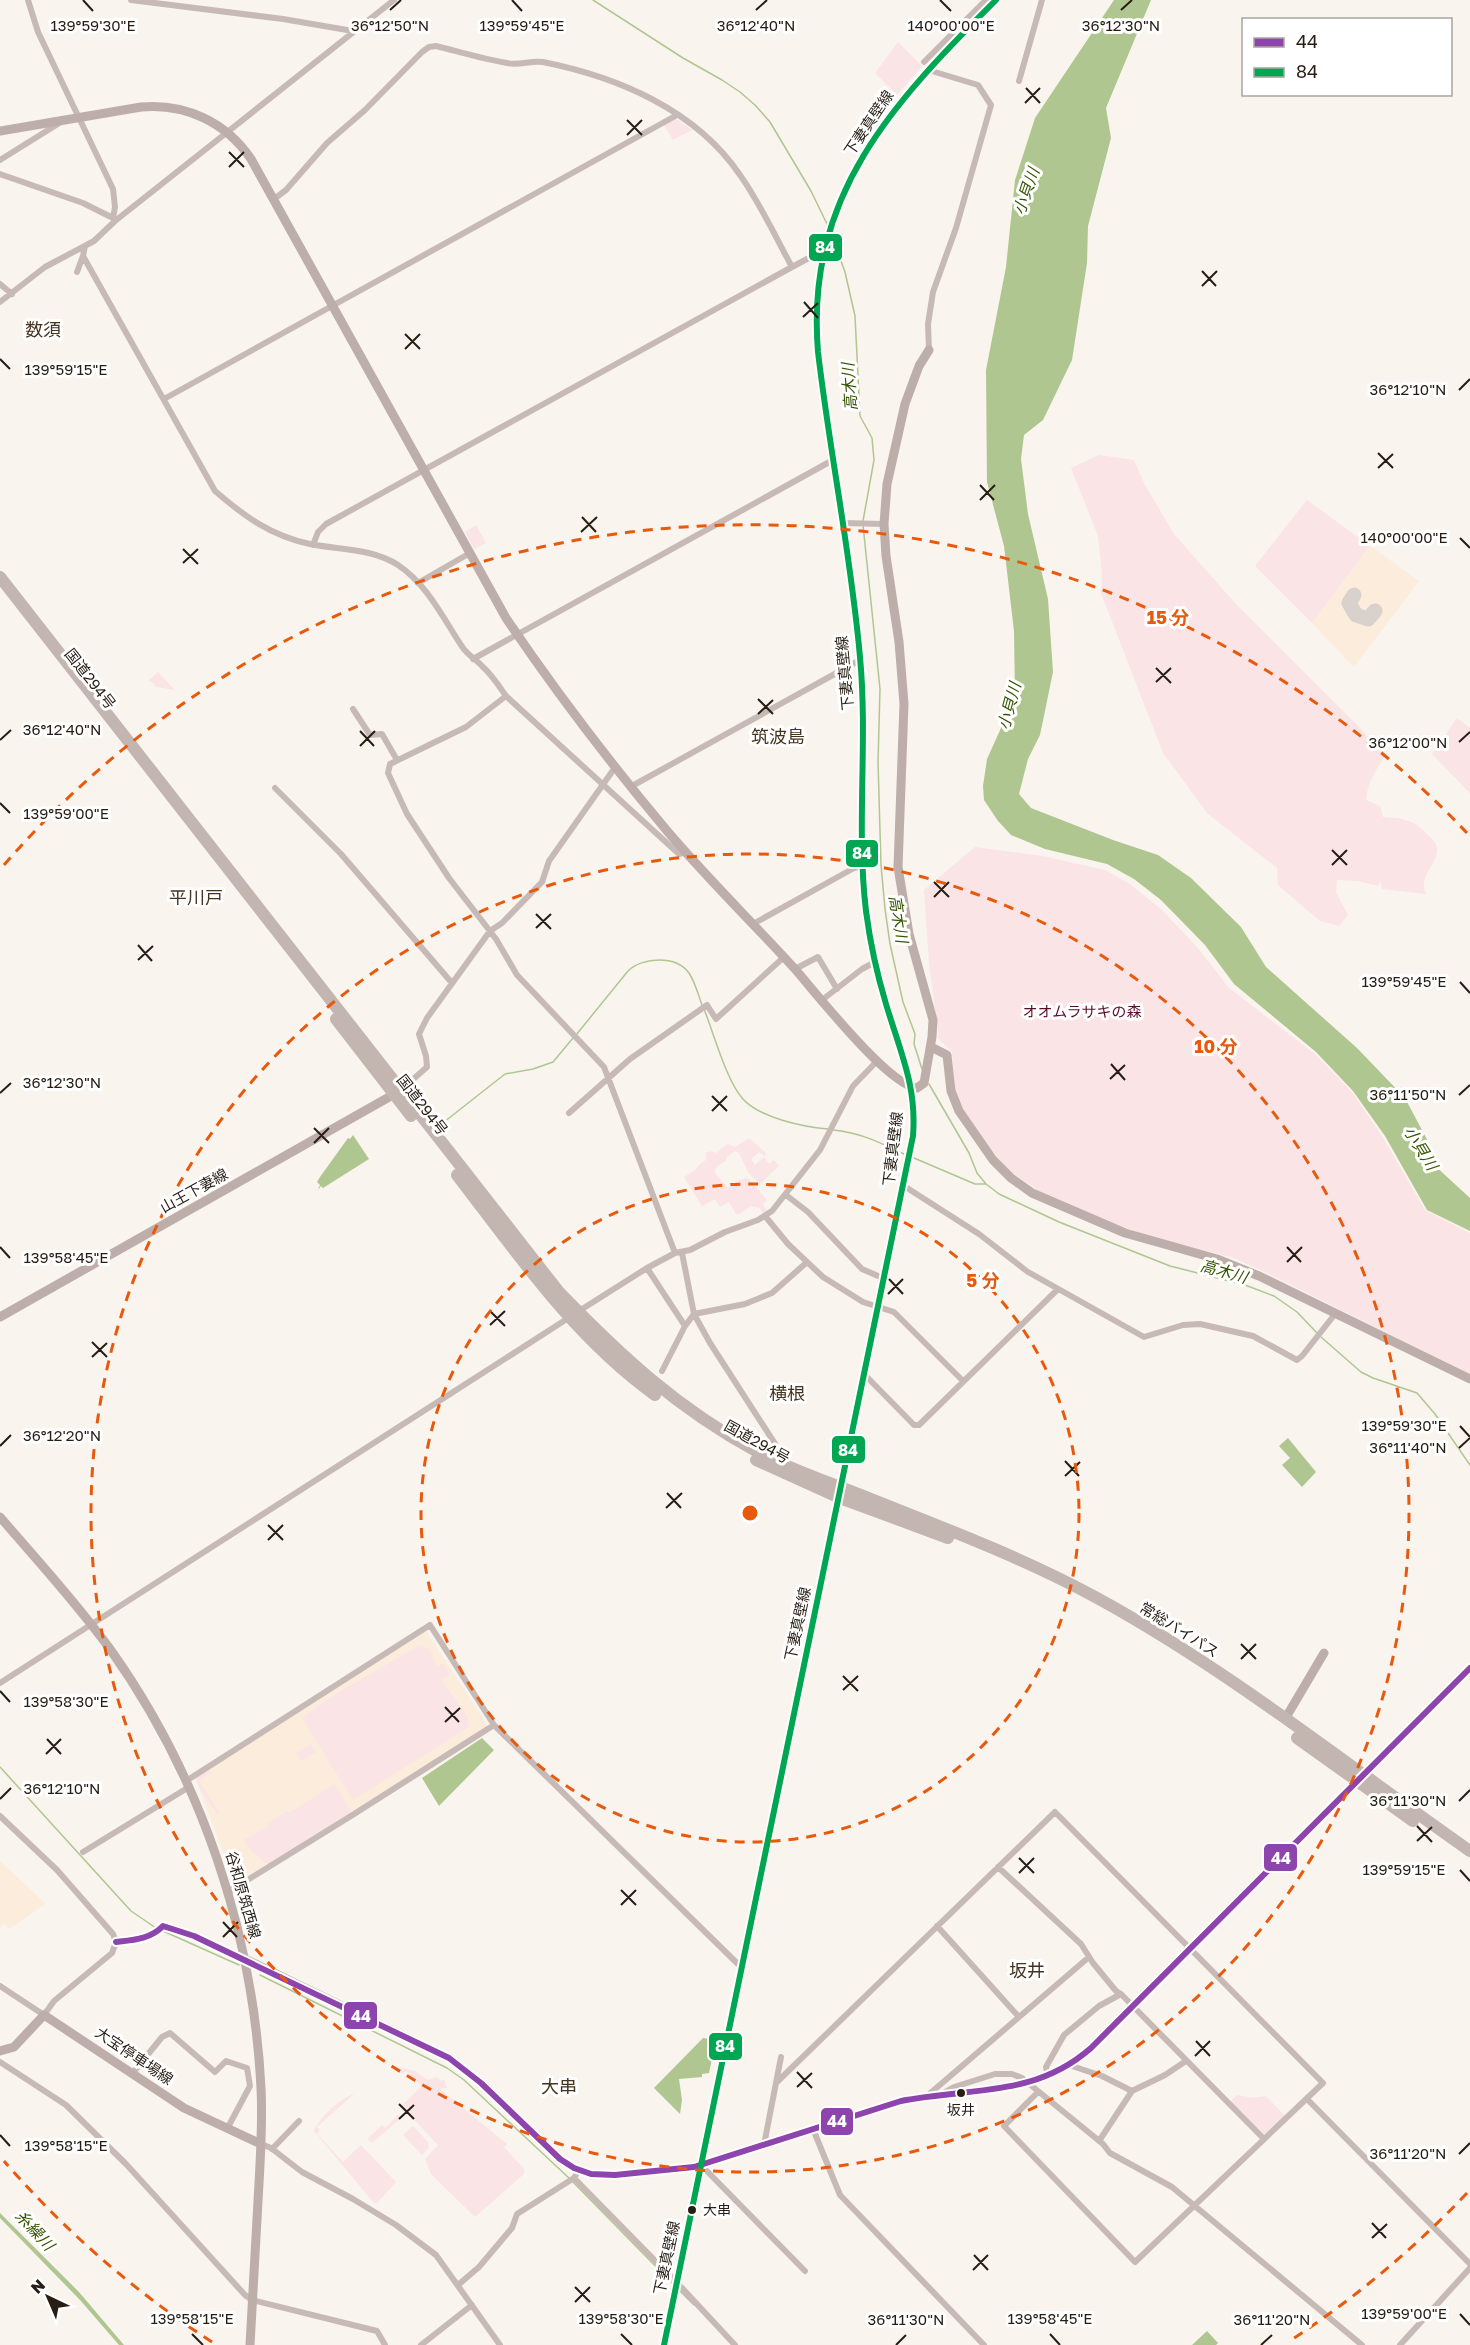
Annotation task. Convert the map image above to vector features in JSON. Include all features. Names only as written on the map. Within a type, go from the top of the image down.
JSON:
[{"type":"highway","name":"国道294号","points":[[0,577],[398,1092]]},
{"type":"highway","name":"国道294号","points":[[0,589],[574,1315],[620,1368],[686,1417],[755,1460],[841,1493]]},
{"type":"highway","name":"国道294号","points":[[574,1315],[655,1385],[718,1429],[778,1462],[915,1526]]},
{"type":"highway","name":"常総バイパス","points":[[841,1493],[978,1542],[1038,1568],[1098,1598],[1182,1648],[1285,1719],[1407,1816],[1470,1861]]},
{"type":"highway","name":"常総バイパス","points":[[915,1526],[1004,1561],[1104,1610],[1204,1671],[1470,1851]]},
{"type":"street","points":[[28,0],[38,32],[113,189],[114,220]]},
{"type":"street","points":[[130,0],[163,2],[353,31]]},
{"type":"street","points":[[0,302],[45,267],[94,242],[114,220],[394,0]]},
{"type":"street","points":[[0,131],[141,107],[165,107],[198,115],[227,132],[247,154],[506,618],[546,675],[686,852],[795,969],[855,1039],[912,1088],[921,1087],[931,1047],[932,1012],[909,934],[898,867],[904,704],[900,651],[886,556],[884,524],[887,484],[904,404],[919,366],[929,350],[928,324],[933,292],[957,228],[992,105],[978,85],[935,72],[927,65],[987,0]]},
{"type":"street","name":"下妻真壁線","points":[[664,2345],[910,1157],[914,1121],[912,1088],[885,1001],[868,925],[861,834],[864,720],[860,660],[846,523],[833,460],[816,331],[818,287],[824,251],[837,212],[859,162],[881,126],[927,65],[996,0]]},
{"type":"street","points":[[1019,81],[1042,0]]},
{"type":"street","points":[[274,200],[286,190],[327,143],[365,110],[429,47],[509,64],[540,62],[593,73],[628,87],[677,115],[709,139],[736,169],[792,267]]},
{"type":"street","points":[[164,399],[677,115]]},
{"type":"street","points":[[0,160],[66,119]]},
{"type":"street","points":[[0,174],[83,203],[114,220]]},
{"type":"street","points":[[77,272],[85,246]]},
{"type":"street","points":[[313,545],[318,532],[326,524],[824,251]]},
{"type":"street","points":[[83,256],[215,491],[261,527],[313,545],[347,549],[377,556],[398,565],[418,583],[473,660],[483,666],[506,696],[679,854],[686,852]]},
{"type":"street","points":[[0,284],[12,294]]},
{"type":"street","points":[[473,660],[833,460]]},
{"type":"street","points":[[846,523],[884,524]]},
{"type":"street","points":[[418,583],[470,553]]},
{"type":"street","points":[[632,786],[860,660]]},
{"type":"street","points":[[506,696],[466,727],[390,764],[387,773],[407,814],[449,878],[490,930],[517,975],[604,1067],[679,1253],[694,1314],[710,1343],[781,1453],[778,1462]]},
{"type":"street","points":[[353,709],[370,735],[382,734],[397,760]]},
{"type":"street","points":[[398,1092],[427,1067],[426,1056],[418,1034],[420,1029],[490,930],[502,923],[542,882],[549,861],[616,766]]},
{"type":"street","points":[[275,788],[341,854],[452,983]]},
{"type":"street","points":[[753,924],[854,868],[863,866]]},
{"type":"street","points":[[568,1113],[607,1077],[704,1007],[716,1019],[784,957]]},
{"type":"street","points":[[795,969],[818,957],[837,989]]},
{"type":"street","points":[[822,1000],[862,969],[875,962]]},
{"type":"street","points":[[931,1047],[947,1055],[952,1096],[976,1138],[997,1165],[1019,1184],[1045,1199],[1125,1233],[1217,1259],[1259,1276],[1470,1379]]},
{"type":"street","points":[[0,1683],[647,1268],[765,1216],[786,1195],[828,1138],[853,1086],[878,1061]]},
{"type":"street","name":"山王下妻線","points":[[0,1317],[398,1092]]},
{"type":"street","points":[[904,1186],[980,1234],[1028,1272],[1143,1336],[1183,1325],[1200,1324],[1253,1336],[1297,1360],[1335,1314]]},
{"type":"street","points":[[786,1195],[808,1212],[862,1269],[885,1278]]},
{"type":"street","points":[[765,1216],[807,1263],[862,1302],[894,1312],[963,1381]]},
{"type":"street","points":[[662,1371],[685,1326],[694,1314],[745,1304],[772,1293],[807,1263]]},
{"type":"street","points":[[647,1268],[685,1326]]},
{"type":"street","points":[[865,1375],[916,1426],[1057,1290]]},
{"type":"street","name":"谷和原筑西線","points":[[0,1517],[91,1624],[143,1699],[188,1784],[228,1892],[245,1959],[257,2032],[261,2089],[261,2144],[250,2345]]},
{"type":"street","points":[[83,1852],[430,1625],[494,1725],[742,1968]]},
{"type":"street","points":[[1285,1719],[1324,1653]]},
{"type":"street","points":[[458,2285],[479,2267],[512,2228],[518,2214],[574,2177],[591,2174],[615,2175],[701,2165],[901,2102],[926,2096],[1029,2084],[1069,2065],[1091,2048],[1191,1949],[1470,1668]]},
{"type":"street","points":[[228,1892],[494,1725]]},
{"type":"street","points":[[776,2083],[1055,1812],[1323,2084],[1135,2262],[1004,2126],[1038,2092]]},
{"type":"street","points":[[0,1816],[57,1870],[112,1934],[116,1942],[112,1953],[54,2001],[14,2047],[0,2051]]},
{"type":"street","points":[[998,1868],[1081,1944],[1089,1958],[1116,1991],[1134,2005],[1264,2139]]},
{"type":"street","points":[[116,1942],[145,1937],[156,1933],[163,1926],[194,1936],[449,2058],[481,2083],[560,2159],[574,2177],[735,2345]]},
{"type":"street","points":[[937,1926],[1019,2017]]},
{"type":"street","points":[[926,2096],[1089,1958]]},
{"type":"street","points":[[0,1986],[44,2015]]},
{"type":"street","points":[[1048,2076],[1046,2067],[1064,2035],[1099,2006],[1121,1994]]},
{"type":"street","name":"大宝停車場線","points":[[44,2015],[184,2108],[261,2144]]},
{"type":"street","points":[[132,2074],[162,2037],[170,2033],[215,2072],[226,2061],[247,2068],[250,2086],[226,2129]]},
{"type":"street","points":[[764,2145],[782,2057]]},
{"type":"street","points":[[1099,2141],[1132,2091],[1186,2061]]},
{"type":"street","points":[[0,2062],[66,2105],[126,2164],[226,2277],[245,2295],[252,2300],[377,2331],[385,2345]]},
{"type":"street","points":[[1069,2065],[1102,2076],[1132,2091]]},
{"type":"street","points":[[942,2095],[954,2087],[995,2074],[1012,2074],[1029,2084],[1118,2158],[1167,2184],[1362,2345]]},
{"type":"street","points":[[1306,2099],[1470,2264]]},
{"type":"street","points":[[272,2149],[299,2121]]},
{"type":"street","points":[[813,2129],[840,2195],[984,2345]]},
{"type":"street","points":[[261,2144],[272,2149],[302,2172],[353,2199],[436,2255],[500,2345]]},
{"type":"street","points":[[701,2165],[805,2271]]},
{"type":"street","points":[[1400,2345],[1470,2268]]},
{"type":"street","points":[[421,2345],[472,2305]]},
{"type":"shaded area","points":[[1370,546],[1419,581],[1354,667],[1312,623]]},
{"type":"shaded area","points":[[426,1631],[488,1726],[352,1813],[235,1883],[195,1778]]},
{"type":"shaded area","points":[[0,1861],[46,1904],[9,1929],[4,1924],[0,1928]]},
{"type":"green space","points":[[898,42],[922,66],[897,95],[875,73]]},
{"type":"green space","points":[[676,119],[692,130],[673,140],[664,125]]},
{"type":"green space","points":[[1099,455],[1134,460],[1145,485],[1174,534],[1235,603],[1386,754],[1370,782],[1366,800],[1380,806],[1383,817],[1401,819],[1421,828],[1436,844],[1436,856],[1424,881],[1426,894],[1382,889],[1380,880],[1378,886],[1358,881],[1337,880],[1336,892],[1348,915],[1339,926],[1320,921],[1278,885],[1277,868],[1208,814],[1163,753],[1101,593],[1102,574],[1098,536],[1071,468]]},
{"type":"green space","points":[[1307,500],[1370,546],[1312,623],[1255,566]]},
{"type":"green space","points":[[476,525],[486,543],[474,549],[465,532]]},
{"type":"green space","points":[[158,672],[175,690],[156,687],[148,681]]},
{"type":"green space","points":[[1457,718],[1470,728],[1470,793],[1432,754]]},
{"type":"green space","name":"オオムラサキの森","points":[[975,847],[1043,856],[1105,870],[1130,884],[1162,910],[1197,947],[1229,988],[1315,1054],[1352,1092],[1382,1136],[1425,1210],[1470,1233],[1470,1374],[1259,1269],[1231,1257],[1161,1240],[1107,1221],[1042,1193],[1009,1170],[986,1145],[965,1114],[955,1090],[952,1052],[939,1039],[929,963],[924,890]]},
{"type":"green space","points":[[749,1138],[766,1153],[765,1156],[759,1152],[751,1159],[755,1165],[764,1157],[769,1164],[774,1160],[779,1166],[760,1184],[748,1172],[739,1153],[735,1151],[727,1157],[726,1161],[717,1166],[715,1173],[728,1188],[739,1180],[748,1178],[767,1200],[763,1204],[766,1210],[770,1210],[763,1213],[760,1208],[751,1206],[740,1214],[736,1214],[729,1202],[720,1207],[715,1199],[702,1206],[684,1177],[706,1160],[706,1153],[712,1151],[716,1153],[727,1144],[735,1147]]},
{"type":"green space","points":[[420,1645],[428,1648],[437,1666],[443,1664],[450,1674],[441,1679],[467,1716],[470,1726],[353,1800],[302,1718],[328,1699]]},
{"type":"green space","points":[[311,1744],[316,1752],[301,1761],[296,1753]]},
{"type":"green space","points":[[207,1770],[211,1772],[212,1777],[210,1773],[199,1781],[219,1812],[217,1814],[204,1796],[198,1782],[197,1777]]},
{"type":"green space","points":[[334,1784],[352,1813],[269,1865],[247,1845],[244,1840],[268,1826],[267,1824],[287,1811],[289,1813]]},
{"type":"green space","points":[[397,2067],[415,2071],[428,2080],[437,2077],[441,2081],[444,2079],[447,2088],[440,2089],[507,2144],[504,2147],[524,2169],[524,2174],[475,2217],[431,2174],[425,2159],[438,2145],[401,2106],[422,2086],[406,2071],[403,2074]]},
{"type":"green space","points":[[354,2094],[317,2127],[320,2130],[317,2134],[343,2162],[361,2145],[396,2182],[377,2203],[374,2203],[314,2131],[321,2120],[331,2109]]},
{"type":"green space","points":[[1237,2095],[1253,2098],[1266,2096],[1286,2117],[1280,2119],[1263,2136],[1230,2102]]},
{"type":"green space","points":[[389,2104],[401,2118],[372,2143],[367,2139],[382,2125],[385,2128],[398,2115]]},
{"type":"green space","points":[[413,2126],[428,2142],[429,2148],[422,2155],[403,2135]]},
{"type":"water","name":"小貝川","points":[[1114,0],[1151,0],[1106,108],[1111,138],[1088,226],[1087,263],[1072,360],[1043,420],[1024,435],[1021,459],[1028,514],[1048,599],[1053,672],[1040,735],[1028,759],[1019,794],[1031,808],[1158,855],[1191,878],[1241,927],[1266,967],[1357,1048],[1405,1098],[1432,1149],[1433,1164],[1470,1198],[1470,1231],[1427,1210],[1385,1136],[1353,1091],[1316,1052],[1234,984],[1205,945],[1161,900],[1134,879],[1107,864],[1045,849],[1011,835],[984,800],[983,786],[987,759],[1015,697],[1014,631],[1004,546],[987,482],[986,370],[1006,267],[1015,180],[1035,118]]},
{"type":"water","points":[[353,1135],[369,1159],[323,1188],[321,1186],[318,1190],[320,1185],[317,1182],[320,1177],[348,1138],[350,1139]]},
{"type":"water","points":[[1288,1438],[1316,1472],[1302,1487],[1282,1465],[1290,1458],[1279,1446]]},
{"type":"water","points":[[482,1738],[494,1750],[439,1806],[422,1778]]},
{"type":"water","points":[[703,2038],[716,2040],[709,2073],[702,2074],[702,2077],[679,2079],[682,2100],[680,2114],[654,2088]]},
{"type":"water","points":[[0,2213],[79,2292],[124,2345],[119,2345],[80,2300],[0,2218]]},
{"type":"water","points":[[1207,2331],[1218,2343],[1216,2345],[1192,2345]]},
{"type":"waterway","name":"高木川","points":[[593,0],[683,58],[722,80],[755,105],[770,122],[811,191],[828,226]]},
{"type":"waterway","name":"高木川","points":[[833,239],[845,272],[855,316],[860,416],[872,438],[874,460],[863,521]]},
{"type":"waterway","name":"高木川","points":[[863,525],[880,689],[878,762],[881,865],[885,909],[903,1002],[915,1034],[914,1044],[922,1069]]},
{"type":"waterway","points":[[576,1035],[628,971],[634,966],[650,961],[668,961],[683,967],[693,980],[702,1005]]},
{"type":"waterway","points":[[704,1009],[726,1068],[742,1098],[770,1116],[795,1124],[828,1129]]},
{"type":"waterway","points":[[444,1122],[505,1074],[533,1069],[553,1062],[573,1038]]},
{"type":"waterway","name":"高木川","points":[[929,1084],[969,1153],[977,1173],[999,1194],[1059,1222],[1170,1266],[1245,1285],[1274,1296],[1297,1312],[1318,1334]]},
{"type":"waterway","points":[[833,1130],[861,1136],[904,1154]]},
{"type":"waterway","points":[[914,1158],[975,1184],[985,1184]]},
{"type":"waterway","name":"高木川","points":[[1321,1337],[1361,1372],[1417,1393],[1435,1414],[1470,1465]]},
{"type":"waterway","points":[[0,1767],[131,1911],[156,1928]]},
{"type":"waterway","points":[[163,1931],[239,1965]]},
{"type":"waterway","points":[[260,1975],[447,2068],[464,2080],[570,2179]]},
{"type":"waterway","points":[[573,2182],[672,2283]]},
{"type":"waterway","points":[[680,2291],[694,2305]]},
{"type":"taxiway","points":[[1354,595],[1349,603],[1356,615],[1368,619],[1375,611]]},
{"type":"transit line","name":"84","points":[[664,2345],[913,1136],[914,1118],[910,1085],[880,981],[866,911],[862,848],[863,721],[860,657],[818,352],[818,296],[826,245],[841,199],[864,156],[891,115],[923,76],[996,0]]},
{"type":"transit line","name":"44","points":[[116,1942],[153,1934],[163,1926],[194,1936],[449,2058],[481,2083],[560,2159],[574,2168],[591,2174],[615,2175],[694,2167],[901,2101],[1024,2083],[1069,2064],[1091,2048],[1470,1668]]},
{"type":"place","name":"坂井","points":[[961,2093]]},
{"type":"place","name":"大串","points":[[692,2210]]},
{"type":"district","name":"数須","points":[[43,330]]},
{"type":"district","name":"筑波島","points":[[778,737]]},
{"type":"district","name":"平川戸","points":[[196,898]]},
{"type":"district","name":"横根","points":[[787,1394]]},
{"type":"district","name":"坂井","points":[[1027,1971]]},
{"type":"district","name":"大串","points":[[559,2087]]},
{"type":"water label","name":"糸繰川","points":[[35,2230]]}]
